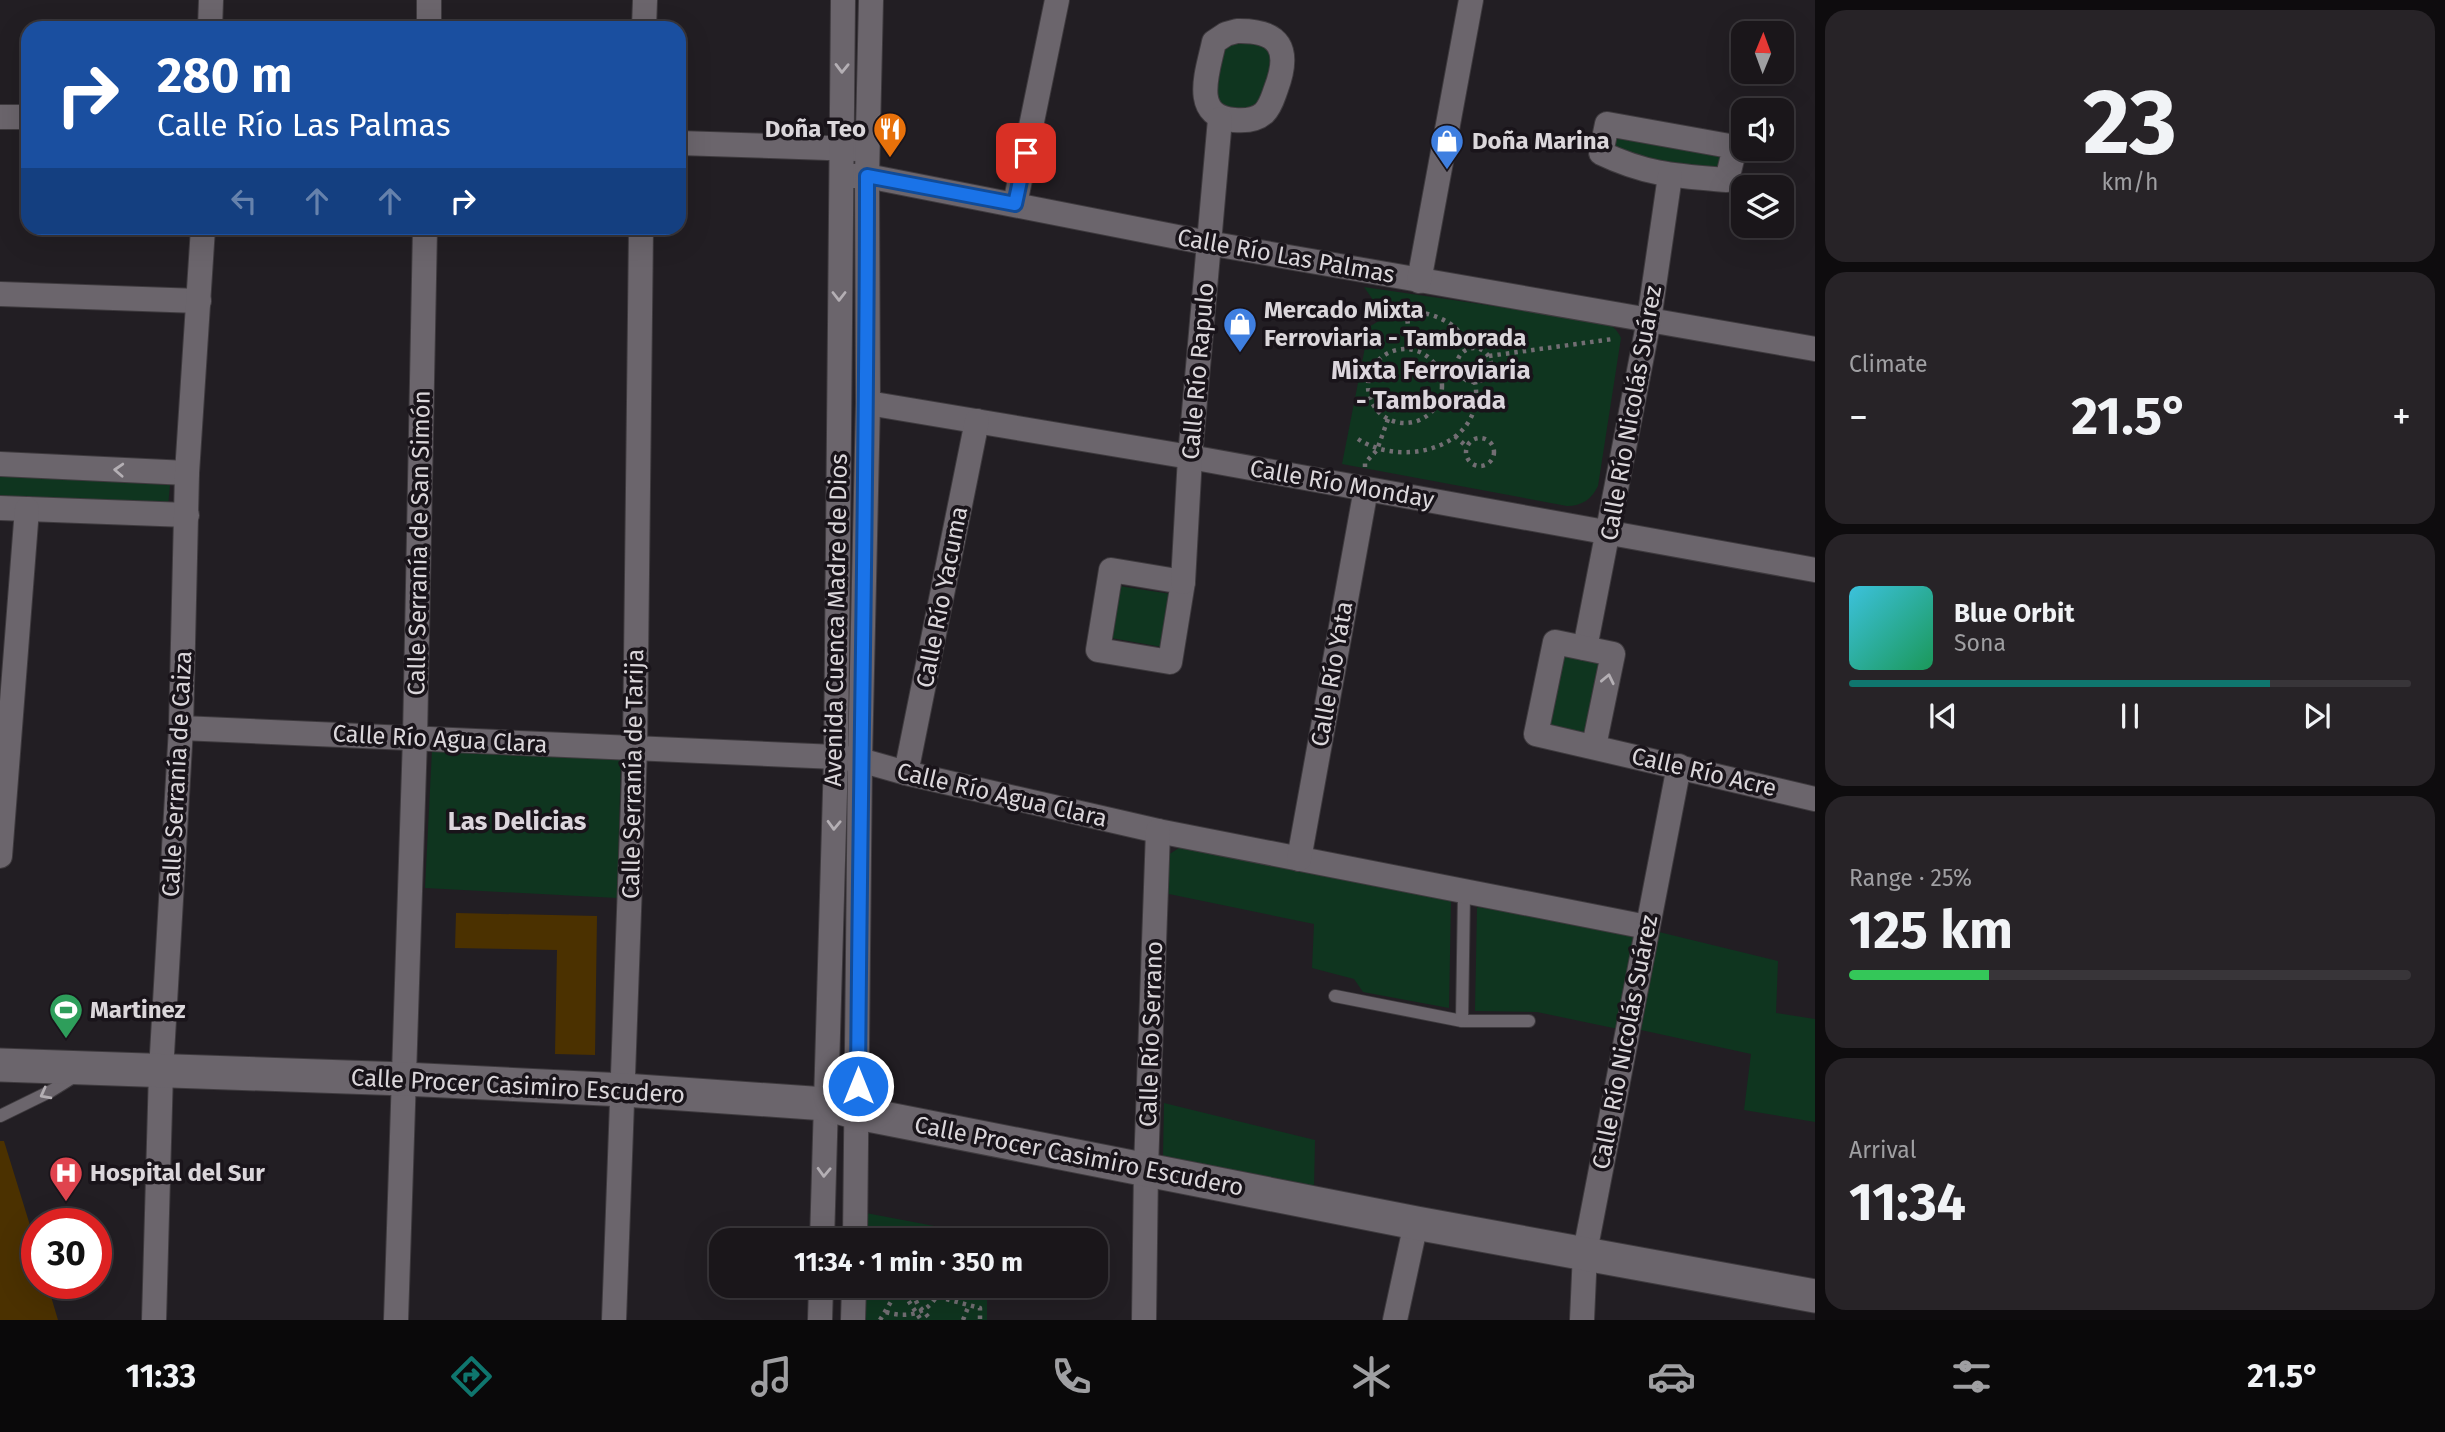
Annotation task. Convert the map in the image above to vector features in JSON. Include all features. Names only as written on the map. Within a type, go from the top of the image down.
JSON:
[{"type":"main road","name":"Calle Procer Casimiro Escudero","points":[[0,1065],[404,1079],[826,1104],[858,1113],[1416,1223],[1815,1296]]},
{"type":"street","points":[[210,21],[211,0]]},
{"type":"street","points":[[429,0],[429,21]]},
{"type":"street","points":[[644,21],[645,0]]},
{"type":"street","name":"Avenida Cuenca Madre de Dios","points":[[843,0],[840,177],[848,758],[858,1113],[855,1228]]},
{"type":"street","name":"Avenida Cuenca Madre de Dios","points":[[822,1228],[826,1104],[868,403],[867,176],[871,0]]},
{"type":"street","points":[[1015,204],[1057,0]]},
{"type":"street","points":[[1419,281],[1471,0]]},
{"type":"street","points":[[0,117],[21,117]]},
{"type":"street","name":"Calle Río Rapulo","points":[[1183,582],[1190,457],[1220,119]]},
{"type":"street","points":[[1607,124],[1735,148],[1727,180],[1670,176],[1630,167],[1601,153],[1607,124]]},
{"type":"street","points":[[686,143],[869,149]]},
{"type":"street","name":"Calle Río Las Palmas","points":[[840,177],[867,176],[1419,281],[1646,331],[1815,349]]},
{"type":"street","name":"Calle Río Nicolás Suárez","points":[[1586,648],[1646,331],[1670,176]]},
{"type":"street","name":"Calle Serranía de Caiza","points":[[154,1320],[161,1071],[181,728],[187,473],[203,235]]},
{"type":"street","name":"Calle Serranía de San Simón","points":[[396,1320],[415,738],[425,235]]},
{"type":"street","name":"Calle Serranía de Tarija","points":[[614,1320],[635,748],[641,235]]},
{"type":"street","points":[[0,294],[199,301]]},
{"type":"street","name":"Calle Río Monday","points":[[868,403],[1190,457],[1815,570]]},
{"type":"street","name":"Calle Río Yacuma","points":[[906,773],[977,421]]},
{"type":"street","points":[[0,464],[187,473]]},
{"type":"street","name":"Calle Río Yata","points":[[1299,859],[1366,489]]},
{"type":"street","points":[[0,508],[187,515]]},
{"type":"street","points":[[0,856],[27,509]]},
{"type":"street","points":[[1555,642],[1613,654],[1594,746],[1536,734],[1555,642]]},
{"type":"street","name":"Calle Río Agua Clara","points":[[181,728],[848,758],[1158,831],[1647,927]]},
{"type":"street","name":"Calle Río Acre","points":[[1594,746],[1815,799]]},
{"type":"street","name":"Calle Río Nicolás Suárez","points":[[1582,1320],[1585,1252],[1679,766]]},
{"type":"street","name":"Calle Río Serrano","points":[[1144,1320],[1146,1168],[1158,831]]},
{"type":"street","points":[[1395,1320],[1416,1223]]},
{"type":"street","points":[[820,1320],[821,1298]]},
{"type":"street","points":[[853,1320],[854,1298]]},
{"type":"lane","points":[[1462,1021],[1464,892]]},
{"type":"lane","points":[[1335,996],[1462,1021],[1529,1021]]},
{"type":"lane","points":[[0,1116],[51,1091],[87,1068]]},
{"type":"path","points":[[1409,349],[1407,310],[1419,281]]},
{"type":"path","points":[[1392,310],[1434,314],[1458,332],[1466,349]]},
{"type":"path","points":[[1489,356],[1621,338],[1646,331]]},
{"type":"path","points":[[1479,348],[1489,356],[1490,370],[1487,376],[1475,382],[1458,373],[1457,359],[1466,349],[1479,348]]},
{"type":"path","points":[[1409,349],[1434,362],[1441,375],[1440,397],[1429,415],[1416,422],[1401,423],[1388,419],[1376,410],[1369,397],[1368,382],[1372,369],[1381,358],[1394,350],[1409,349]]},
{"type":"path","points":[[1357,439],[1377,450],[1392,453],[1425,451],[1440,446],[1466,425],[1475,409],[1475,382]]},
{"type":"path","points":[[1366,489],[1365,463],[1377,450],[1388,419]]},
{"type":"path","points":[[1455,436],[1467,447],[1467,458],[1475,465],[1485,465],[1493,457],[1493,447],[1485,439],[1474,440],[1467,447]]},
{"type":"path","points":[[880,1320],[892,1298]]},
{"type":"path","points":[[906,1298],[919,1318]]},
{"type":"path","points":[[915,1298],[931,1320]]},
{"type":"path","points":[[886,1312],[902,1318],[919,1318],[933,1306],[937,1298]]},
{"type":"path","points":[[945,1298],[980,1308],[980,1320]]},
{"type":"path","points":[[963,1320],[969,1305]]},
{"type":"green space","points":[[1236,38],[1267,42],[1275,60],[1258,108],[1224,111],[1213,86],[1220,46]]},
{"type":"green space","points":[[1614,133],[1726,153],[1721,173],[1669,168],[1610,149]]},
{"type":"green space","points":[[1364,287],[1602,322],[1614,328],[1621,338],[1598,486],[1593,495],[1582,503],[1567,506],[1342,464],[1369,327],[1385,317]]},
{"type":"green space","points":[[0,476],[170,485],[168,506],[0,496]]},
{"type":"green space","points":[[1119,586],[1171,594],[1162,647],[1111,638]]},
{"type":"green space","points":[[1561,653],[1605,662],[1589,735],[1545,725]]},
{"type":"green space","points":[[432,750],[621,757],[617,898],[425,888]]},
{"type":"green space","points":[[1182,846],[1451,900],[1449,1008],[1363,992],[1354,979],[1312,968],[1314,924],[1164,893],[1168,855]]},
{"type":"green space","points":[[1477,907],[1637,932],[1618,1029],[1537,1012],[1475,1011]]},
{"type":"green space","points":[[1659,932],[1778,961],[1776,1013],[1815,1019],[1815,1122],[1744,1110],[1751,1054],[1641,1030]]},
{"type":"green space","points":[[1164,1103],[1315,1140],[1314,1188],[1163,1156]]},
{"type":"green space","points":[[866,1213],[945,1228],[865,1228]]},
{"type":"green space","points":[[864,1298],[987,1298],[987,1320],[863,1320]]},
{"type":"building","points":[[456,913],[597,916],[595,1055],[555,1054],[557,950],[455,948]]},
{"type":"building","points":[[0,1141],[4,1141],[25,1208],[21,1208],[21,1299],[52,1299],[58,1320],[0,1320]]},
{"type":"place","name":"Doña Teo","points":[[890,159]]},
{"type":"place","name":"Doña Marina","points":[[1447,171]]},
{"type":"place","name":"Mercado Mixta Ferroviaria - Tamborada","points":[[1240,354]]},
{"type":"place","name":"Martinez","points":[[66,1040]]},
{"type":"place","name":"Hospital del Sur","points":[[66,1203]]},
{"type":"district","name":"Mixta Ferroviaria - Tamborada","points":[[1431,385]]},
{"type":"district","name":"Las Delicias","points":[[517,821]]},
{"type":"route","points":[[858,1086],[860,760],[868,403],[867,176],[1015,204],[1026,153]]}]
